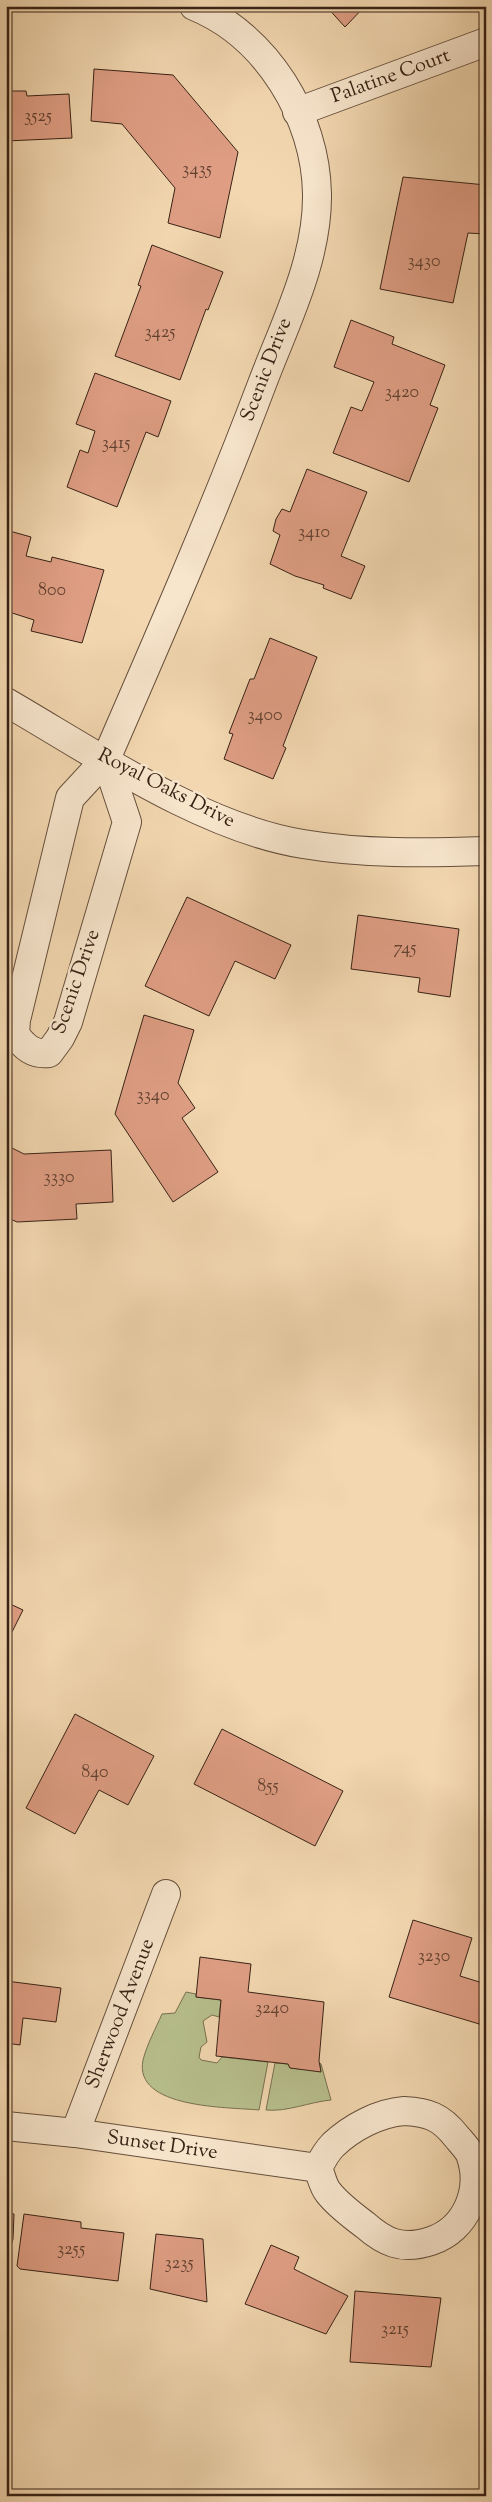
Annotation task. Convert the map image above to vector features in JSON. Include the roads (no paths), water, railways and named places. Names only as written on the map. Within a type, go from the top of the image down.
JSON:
[{"type":"street","name":"Scenic Drive","points":[[106,759],[127,822],[68,1022],[60,1038],[49,1052],[39,1054],[24,1046],[15,1034],[16,1020],[70,798],[106,759],[179,591],[303,279],[312,248],[317,194],[310,138],[286,89],[270,64],[251,44],[225,24],[194,6]]},
{"type":"street","name":"Palatine Court","points":[[297,112],[486,42]]},
{"type":"street","name":"Royal Oaks Drive","points":[[6,702],[212,816],[252,831],[303,844],[374,850],[486,850]]},
{"type":"street","name":"Sherwood Avenue","points":[[76,2133],[166,1894]]},
{"type":"street","points":[[418,2111],[434,2115],[454,2133],[470,2153],[475,2175],[474,2190],[469,2207],[457,2226],[442,2237],[411,2246],[393,2243],[374,2232],[327,2192],[318,2168],[332,2146],[351,2131],[388,2112],[418,2111]]},
{"type":"street","name":"Sunset Drive","points":[[6,2126],[76,2133],[318,2168]]}]
